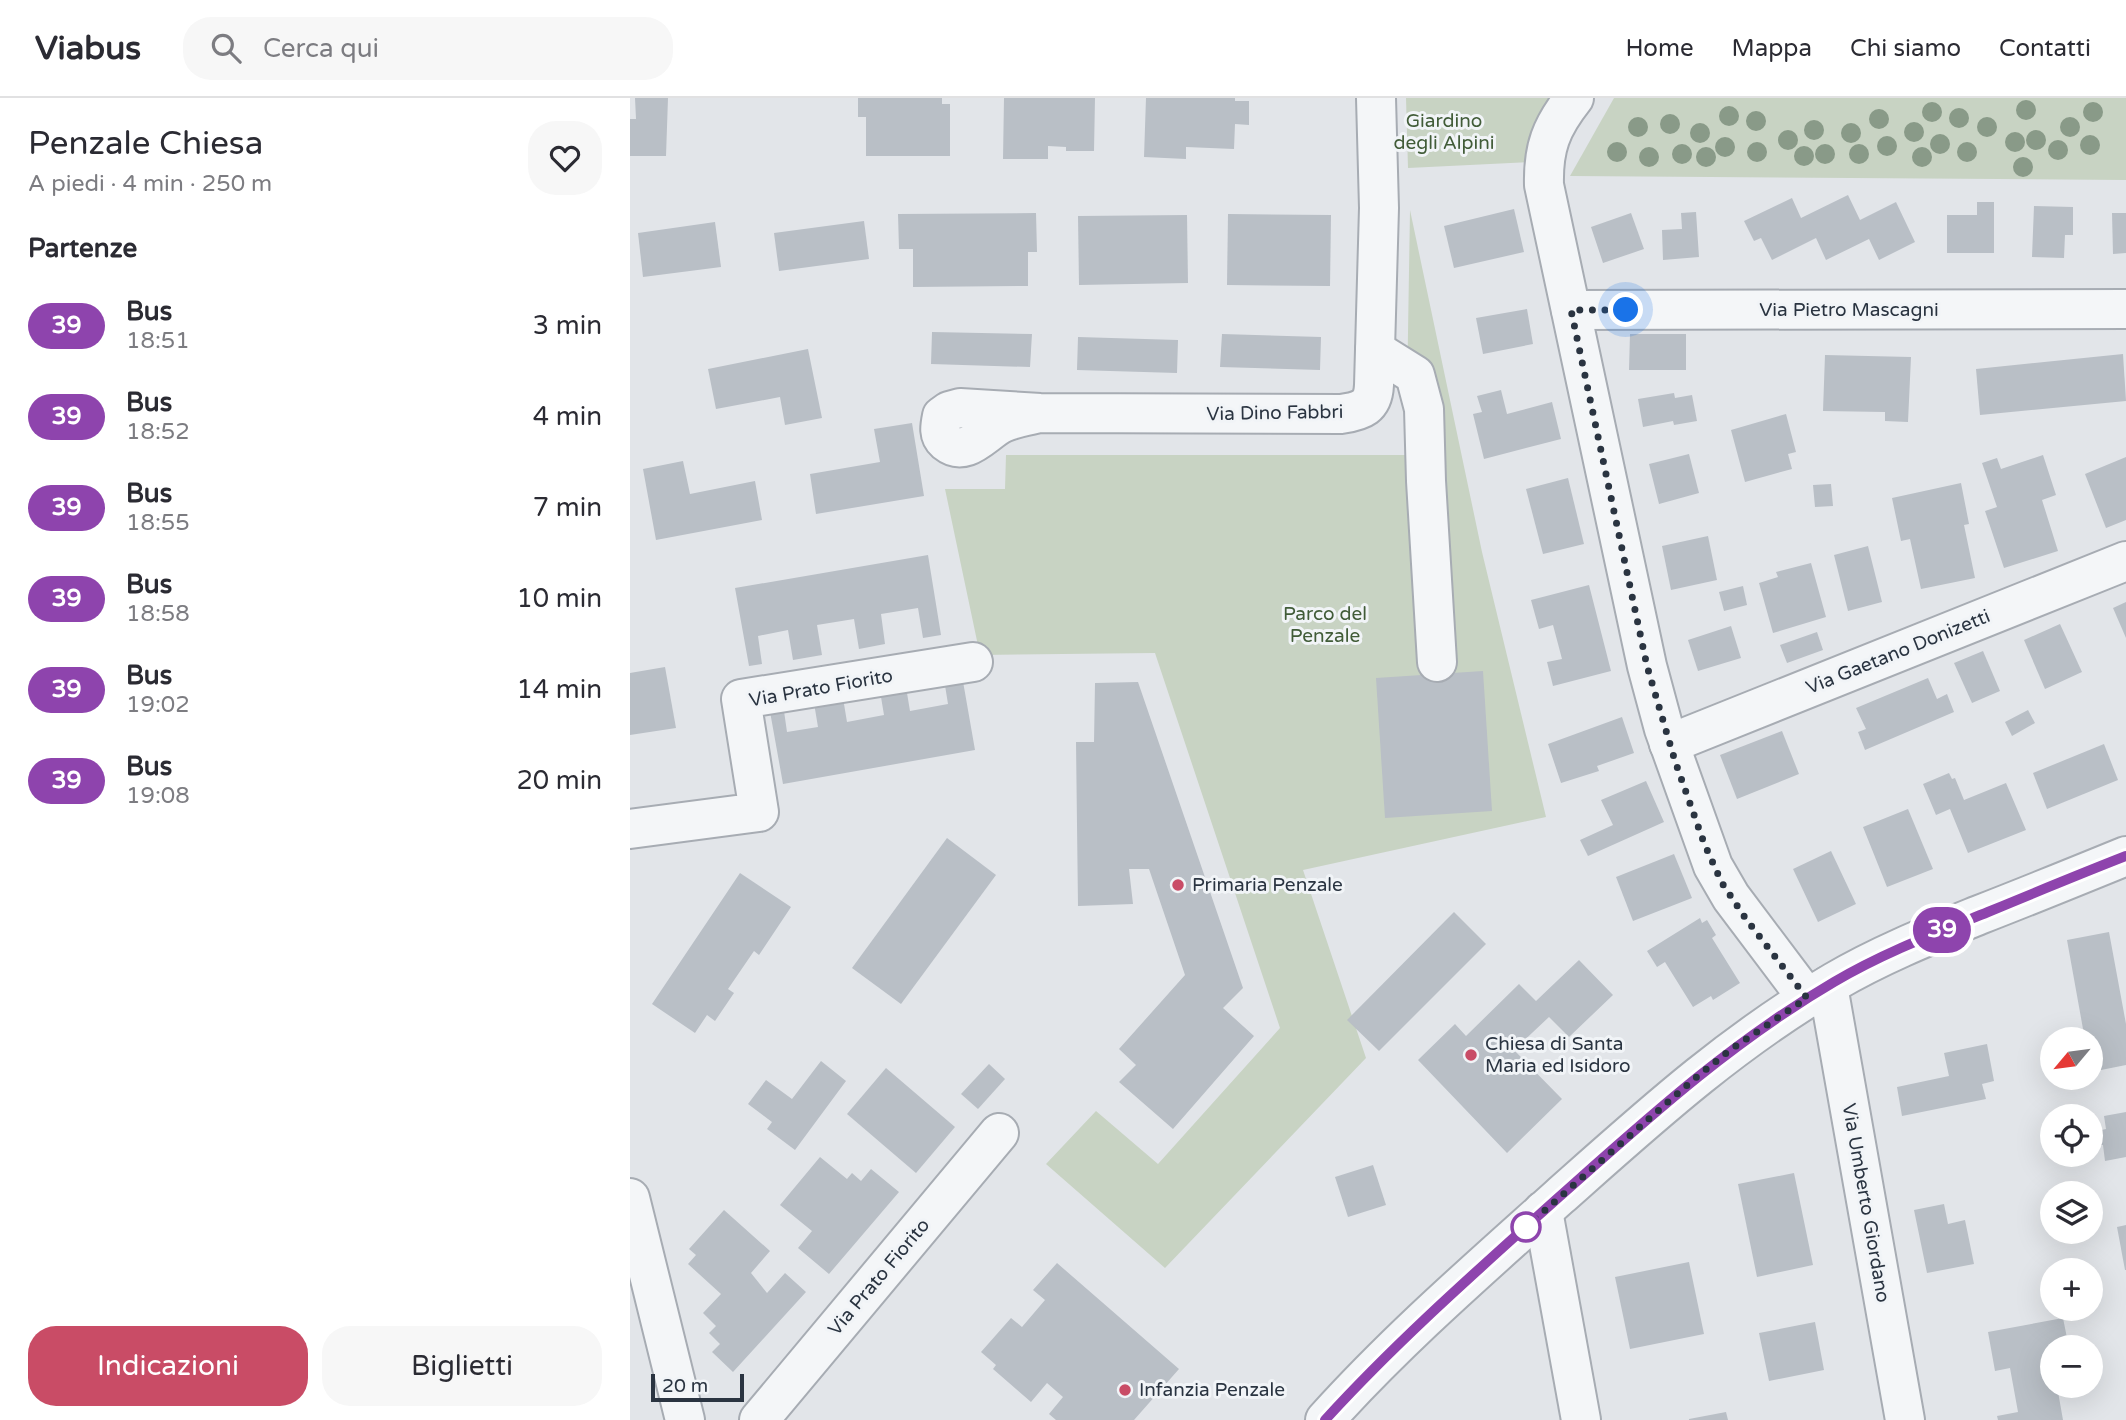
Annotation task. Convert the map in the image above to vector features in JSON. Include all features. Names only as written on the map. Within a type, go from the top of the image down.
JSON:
[{"type":"street","name":"Via Dino Fabbri","points":[[1040,413],[1352,413],[1367,407],[1372,402],[1375,350],[1379,208],[1376,98]]},
{"type":"street","points":[[1574,98],[1548,141],[1544,186],[1647,666],[1670,744],[1717,874],[1731,897],[1817,992]]},
{"type":"street","name":"Via Pietro Mascagni","points":[[1571,310],[2126,309]]},
{"type":"street","points":[[1375,350],[1415,375],[1424,409],[1437,663]]},
{"type":"street","name":"Via Gaetano Donizetti","points":[[1670,744],[2126,561]]},
{"type":"street","name":"Via Prato Fiorito","points":[[630,829],[759,812],[741,699],[973,662]]},
{"type":"street","points":[[1325,1420],[1421,1321],[1730,1050],[1817,992],[1880,958],[1927,936],[2126,856]]},
{"type":"street","name":"Via Umberto Giordano","points":[[1817,992],[1905,1420]]},
{"type":"street","name":"Via Prato Fiorito","points":[[759,1420],[999,1133]]},
{"type":"street","points":[[630,1198],[685,1420]]},
{"type":"street","points":[[1544,1211],[1581,1420]]},
{"type":"green space","name":"Giardino degli Alpini","points":[[1406,98],[1555,98],[1530,162],[1408,168]]},
{"type":"green space","points":[[1614,98],[2126,98],[2126,180],[1570,176]]},
{"type":"green space","name":"Parco del Penzale","points":[[1410,210],[1482,552],[1546,817],[1303,870],[1366,1058],[1165,1268],[1046,1164],[1096,1111],[1158,1164],[1280,1028],[1155,653],[980,655],[945,489],[1005,489],[1006,455],[1406,455]]},
{"type":"building","points":[[635,98],[668,98],[666,156],[630,156],[630,119],[636,119]]},
{"type":"building","points":[[858,98],[942,98],[942,104],[950,104],[950,156],[866,156],[866,117],[858,117]]},
{"type":"building","points":[[1004,98],[1095,98],[1094,151],[1066,151],[1066,147],[1048,146],[1048,159],[1003,159]]},
{"type":"building","points":[[1146,98],[1235,98],[1235,101],[1249,101],[1249,125],[1235,124],[1234,149],[1186,147],[1186,159],[1144,157]]},
{"type":"building","points":[[1848,195],[1860,220],[1896,202],[1915,242],[1879,260],[1869,239],[1826,260],[1816,238],[1772,260],[1761,238],[1754,241],[1744,221],[1792,198],[1801,218]]},
{"type":"building","points":[[1977,202],[1994,202],[1994,253],[1947,253],[1947,215],[1977,215]]},
{"type":"building","points":[[2034,206],[2073,207],[2073,235],[2065,235],[2064,258],[2032,257]]},
{"type":"building","points":[[1514,209],[1524,252],[1454,268],[1444,226]]},
{"type":"building","points":[[1696,212],[1699,257],[1663,260],[1662,230],[1682,229],[1681,213]]},
{"type":"building","points":[[1036,213],[1037,252],[1028,252],[1028,286],[913,287],[913,249],[899,249],[898,214]]},
{"type":"building","points":[[1631,213],[1644,249],[1603,263],[1591,227]]},
{"type":"building","points":[[2112,213],[2126,213],[2126,253],[2113,254]]},
{"type":"building","points":[[1228,214],[1331,215],[1330,286],[1227,285]]},
{"type":"building","points":[[1187,215],[1188,283],[1079,285],[1078,216]]},
{"type":"building","points":[[864,221],[869,259],[779,271],[774,233]]},
{"type":"building","points":[[715,222],[721,267],[643,277],[638,233]]},
{"type":"building","points":[[1527,309],[1533,344],[1483,354],[1476,318]]},
{"type":"building","points":[[932,332],[1032,334],[1030,367],[931,364]]},
{"type":"building","points":[[1222,334],[1321,337],[1320,370],[1220,367]]},
{"type":"building","points":[[1630,334],[1686,334],[1686,370],[1629,370]]},
{"type":"building","points":[[1078,337],[1178,340],[1177,373],[1077,370]]},
{"type":"building","points":[[808,349],[822,418],[785,425],[780,397],[716,409],[708,369]]},
{"type":"building","points":[[2123,354],[2126,401],[1980,415],[1976,369]]},
{"type":"building","points":[[1825,355],[1911,357],[1908,422],[1885,421],[1885,412],[1823,411]]},
{"type":"building","points":[[1501,390],[1507,414],[1552,402],[1561,439],[1484,459],[1473,414],[1482,412],[1477,396]]},
{"type":"building","points":[[1674,393],[1675,398],[1692,395],[1697,421],[1674,425],[1673,421],[1643,427],[1638,399]]},
{"type":"building","points":[[1786,414],[1796,452],[1788,454],[1792,469],[1745,482],[1731,430]]},
{"type":"building","points":[[912,423],[924,496],[816,514],[810,474],[880,462],[874,429]]},
{"type":"building","points":[[1689,454],[1699,493],[1659,504],[1649,464]]},
{"type":"building","points":[[2043,455],[2056,495],[2042,500],[2058,551],[2004,568],[1985,511],[1997,507],[1982,463],[1997,458],[2001,469]]},
{"type":"building","points":[[2126,457],[2126,520],[2106,528],[2085,474]]},
{"type":"building","points":[[683,461],[690,494],[755,481],[762,520],[656,540],[643,469]]},
{"type":"building","points":[[1568,478],[1584,544],[1543,554],[1526,489]]},
{"type":"building","points":[[1961,483],[1969,524],[1964,525],[1975,578],[1921,589],[1910,539],[1901,541],[1892,498]]},
{"type":"building","points":[[1831,484],[1833,506],[1815,507],[1813,485]]},
{"type":"building","points":[[1708,536],[1717,580],[1671,590],[1662,546]]},
{"type":"building","points":[[1868,546],[1882,602],[1848,611],[1834,555]]},
{"type":"building","points":[[928,555],[941,635],[923,638],[918,608],[881,614],[885,644],[859,649],[854,619],[817,625],[822,655],[793,660],[788,630],[758,636],[762,664],[749,666],[735,588]]},
{"type":"building","points":[[1811,563],[1826,617],[1773,633],[1759,583],[1778,577],[1776,572]]},
{"type":"building","points":[[1589,585],[1611,671],[1553,686],[1547,662],[1562,659],[1553,625],[1539,629],[1531,600]]},
{"type":"building","points":[[1743,586],[1747,605],[1724,611],[1719,592]]},
{"type":"building","points":[[2126,602],[2126,638],[2113,608]]},
{"type":"building","points":[[2060,624],[2082,672],[2045,689],[2024,640]]},
{"type":"building","points":[[1731,626],[1741,658],[1698,671],[1688,640]]},
{"type":"building","points":[[1817,632],[1823,650],[1787,663],[1780,645]]},
{"type":"building","points":[[1983,651],[2000,691],[1972,703],[1954,663]]},
{"type":"building","points":[[665,667],[676,728],[630,735],[630,673]]},
{"type":"building","points":[[961,670],[975,750],[783,784],[769,706],[783,704],[787,732],[818,727],[813,697],[842,692],[847,722],[884,715],[879,685],[905,681],[910,711],[948,704],[943,673]]},
{"type":"building","points":[[1483,671],[1492,811],[1385,818],[1376,678]]},
{"type":"building","points":[[1928,678],[1937,699],[1947,694],[1954,712],[1865,750],[1858,732],[1866,729],[1856,708]]},
{"type":"building","points":[[1138,682],[1243,988],[1223,1008],[1254,1036],[1173,1129],[1119,1082],[1136,1065],[1119,1049],[1185,975],[1149,869],[1129,869],[1133,904],[1078,906],[1076,742],[1094,742],[1095,683]]},
{"type":"building","points":[[2028,710],[2035,723],[2012,736],[2005,722]]},
{"type":"building","points":[[1622,717],[1634,753],[1597,766],[1599,771],[1561,783],[1548,744]]},
{"type":"building","points":[[1782,731],[1799,774],[1737,799],[1720,755]]},
{"type":"building","points":[[2104,744],[2118,780],[2047,809],[2033,773]]},
{"type":"building","points":[[1949,773],[1952,779],[1955,778],[1964,800],[2006,783],[2026,830],[1968,853],[1950,809],[1936,815],[1923,784]]},
{"type":"building","points":[[1646,781],[1664,822],[1588,856],[1580,840],[1613,825],[1601,800]]},
{"type":"building","points":[[1908,809],[1933,869],[1887,887],[1863,827]]},
{"type":"building","points":[[947,838],[996,875],[901,1004],[852,968]]},
{"type":"building","points":[[1831,851],[1856,904],[1818,922],[1793,869]]},
{"type":"building","points":[[1674,854],[1692,898],[1633,921],[1616,877]]},
{"type":"building","points":[[740,873],[791,907],[759,955],[754,951],[728,989],[734,993],[715,1021],[707,1015],[695,1033],[652,1004]]},
{"type":"building","points":[[1454,912],[1486,944],[1379,1051],[1347,1020]]},
{"type":"building","points":[[1700,918],[1702,923],[1707,920],[1716,935],[1712,938],[1740,983],[1713,1000],[1711,996],[1693,1007],[1665,962],[1657,967],[1647,951]]},
{"type":"building","points":[[2109,932],[2126,1024],[2126,1065],[2104,1069],[2104,1027],[2083,1027],[2067,940]]},
{"type":"building","name":"Chiesa di Santa Maria ed Isidoro","points":[[1579,960],[1613,995],[1569,1037],[1549,1017],[1514,1050],[1562,1099],[1507,1153],[1418,1060],[1455,1024],[1466,1036],[1519,984],[1536,1001]]},
{"type":"building","points":[[1987,1044],[1994,1081],[1982,1084],[1986,1099],[1902,1116],[1897,1087],[1949,1076],[1944,1053]]},
{"type":"building","points":[[821,1061],[846,1081],[795,1150],[767,1129],[772,1122],[748,1104],[766,1080],[792,1099]]},
{"type":"building","points":[[989,1064],[1005,1079],[978,1109],[961,1094]]},
{"type":"building","points":[[886,1068],[955,1127],[916,1173],[847,1114]]},
{"type":"building","points":[[2126,1112],[2126,1157],[2105,1161],[2104,1116]]},
{"type":"building","points":[[820,1157],[847,1179],[852,1173],[861,1181],[871,1169],[899,1192],[829,1274],[798,1248],[812,1231],[780,1205]]},
{"type":"building","points":[[1373,1165],[1386,1205],[1348,1217],[1335,1177]]},
{"type":"building","points":[[1794,1173],[1813,1265],[1757,1277],[1738,1184]]},
{"type":"building","points":[[1944,1204],[1948,1224],[1965,1220],[1974,1264],[1927,1273],[1914,1210]]},
{"type":"building","points":[[724,1210],[770,1251],[751,1273],[767,1293],[785,1273],[806,1292],[733,1372],[712,1352],[720,1344],[709,1333],[716,1326],[703,1313],[721,1294],[688,1264],[696,1255],[689,1249]]},
{"type":"building","points":[[2126,1225],[2126,1270],[2125,1270],[2117,1227]]},
{"type":"building","points":[[1689,1262],[1704,1334],[1630,1349],[1615,1277]]},
{"type":"building","points":[[1057,1263],[1179,1369],[1134,1420],[1056,1420],[1049,1414],[1063,1397],[1047,1383],[1031,1402],[993,1369],[996,1365],[981,1352],[1011,1318],[1022,1327],[1045,1300],[1033,1290]]},
{"type":"building","points":[[2047,1321],[2064,1321],[2066,1335],[2040,1335],[2040,1398],[2059,1398],[2063,1420],[1998,1420],[1997,1416],[2018,1412],[2010,1368],[1995,1371],[1988,1332]]},
{"type":"building","points":[[1815,1322],[1824,1370],[1769,1381],[1759,1333]]},
{"type":"building","points":[[1726,1412],[1728,1420],[1689,1420],[1689,1419]]},
{"type":"bus line","name":"39","points":[[1325,1420],[1448,1296],[1669,1100],[1730,1050],[1851,972],[1927,936],[2126,856]]},
{"type":"place","name":"Primaria Penzale","points":[[1178,885]]},
{"type":"place","name":"Chiesa di Santa Maria ed Isidoro","points":[[1471,1055]]},
{"type":"place","name":"Infanzia Penzale","points":[[1125,1390]]},
{"type":"route","points":[[1526,1227],[1693,1080],[1730,1050],[1807,998],[1746,919],[1713,866],[1664,729],[1647,666],[1571,310],[1626,310]]}]
